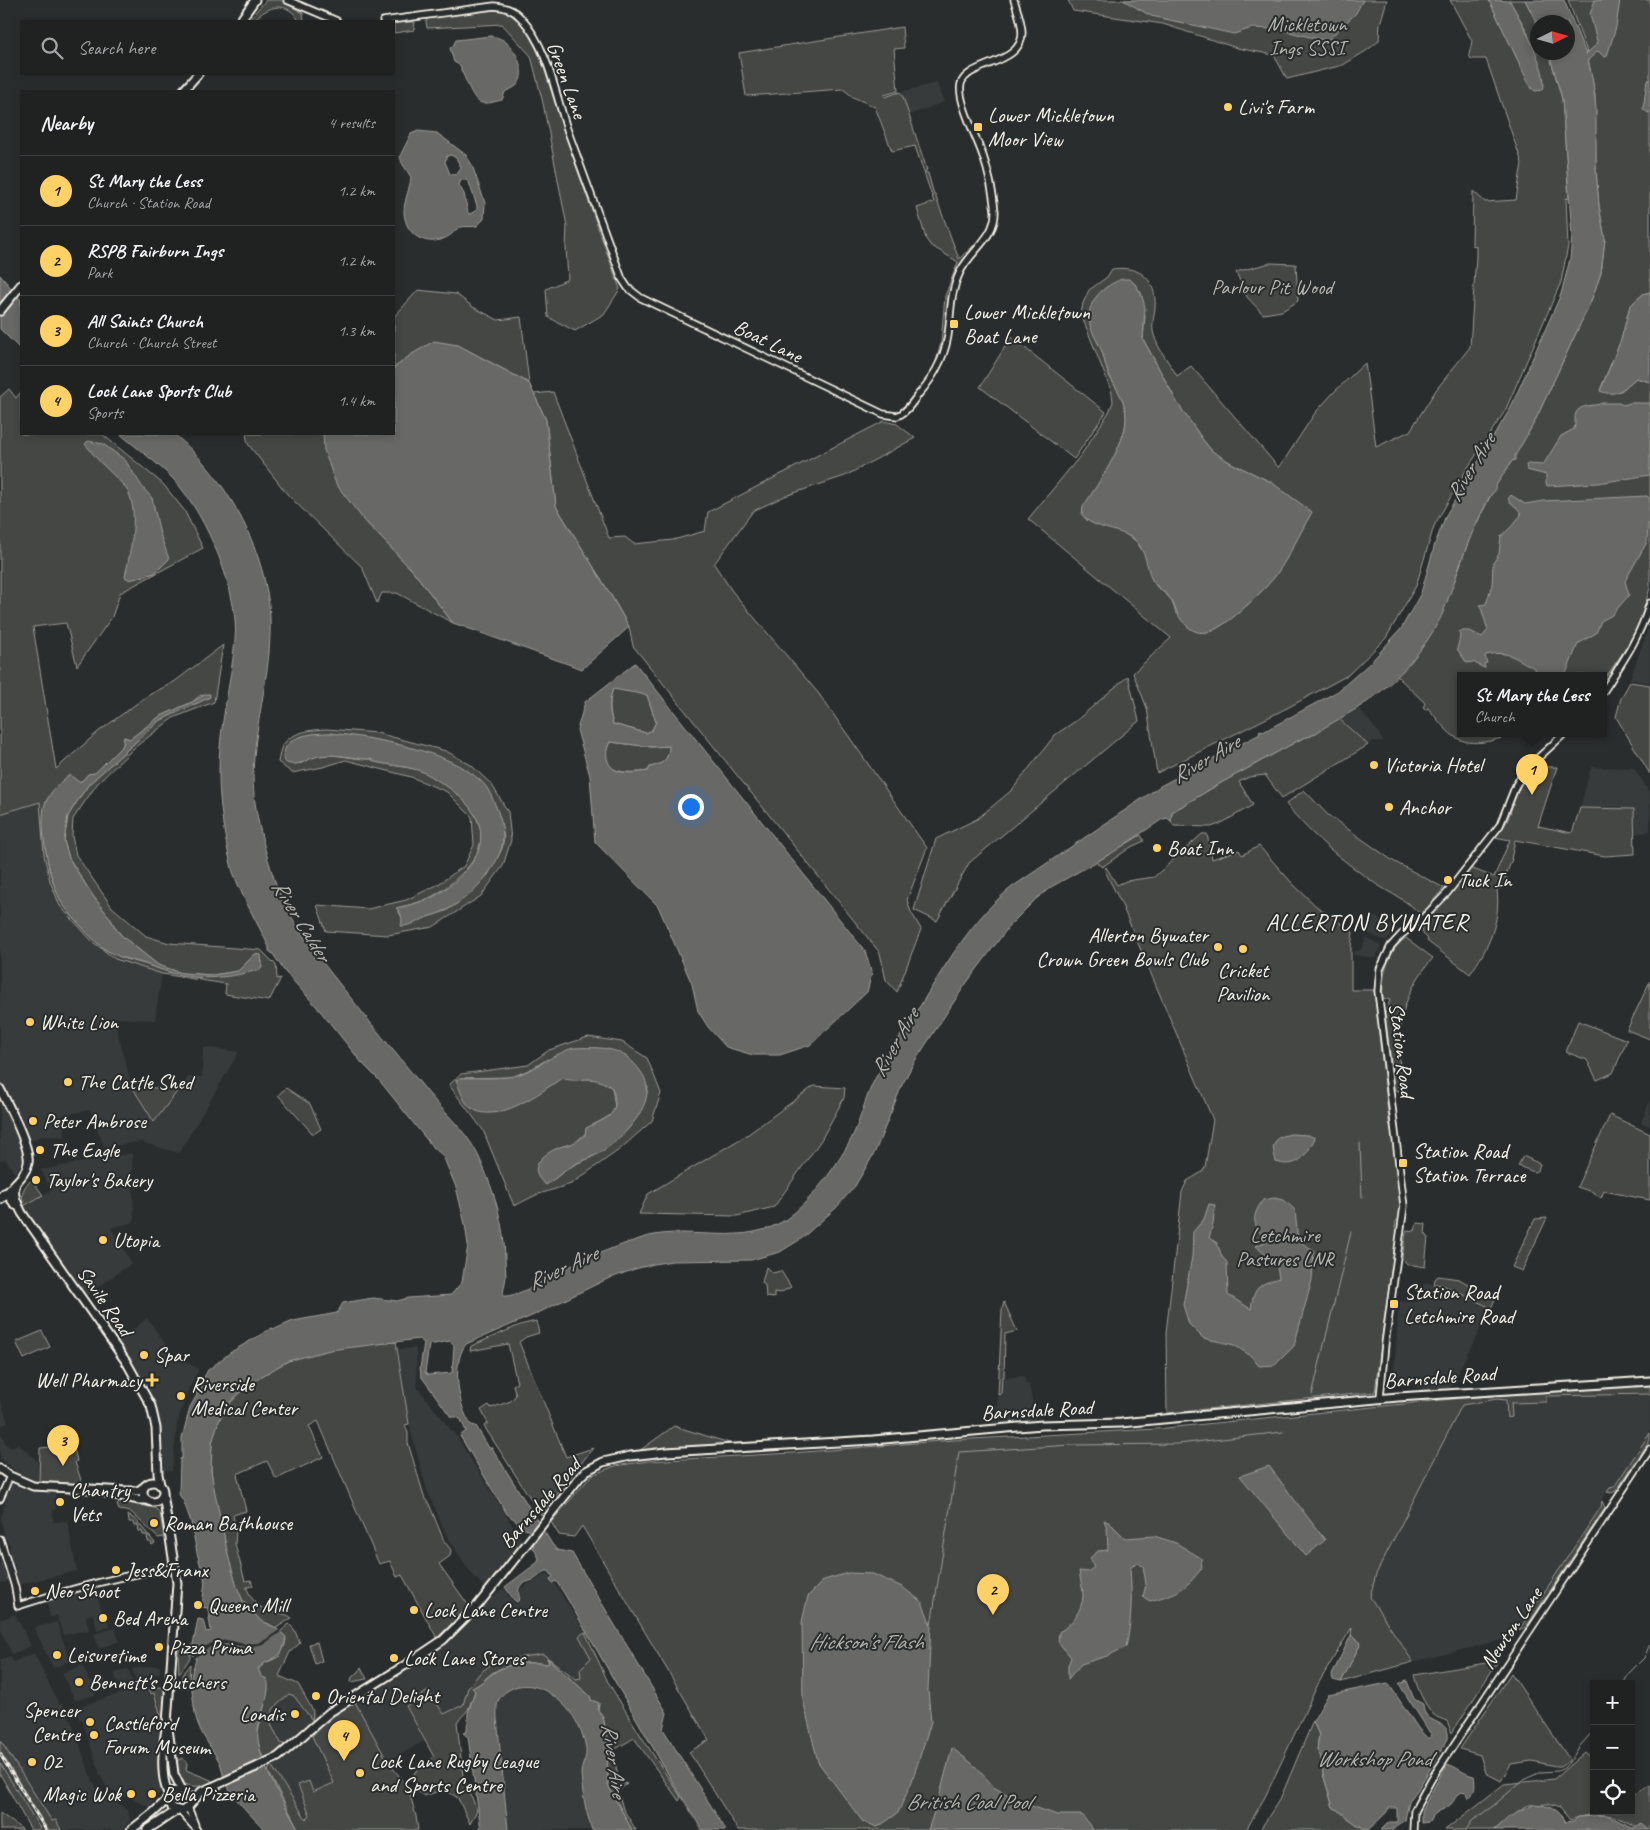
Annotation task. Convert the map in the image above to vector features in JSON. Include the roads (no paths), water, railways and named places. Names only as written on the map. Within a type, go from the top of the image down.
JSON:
[{"type":"main road","points":[[241,20],[255,0]]},
{"type":"main road","points":[[184,90],[197,75]]},
{"type":"main road","points":[[0,311],[20,287]]},
{"type":"main road","points":[[0,1089],[28,1151],[28,1163],[25,1172],[13,1190]]},
{"type":"main road","name":"Savile Road","points":[[13,1190],[10,1198],[126,1363],[151,1406],[156,1428],[160,1485]]},
{"type":"main road","name":"Barnsdale Road","points":[[201,1792],[278,1757],[330,1712],[443,1640],[457,1628],[487,1594],[542,1523],[586,1471],[604,1462],[630,1456],[681,1451],[873,1440],[1042,1425],[1121,1423],[1380,1398],[1650,1381]]},
{"type":"main road","points":[[0,1469],[10,1476],[33,1486],[133,1491],[138,1491],[158,1474]]},
{"type":"main road","points":[[165,1509],[151,1501],[143,1492],[147,1484],[155,1482],[160,1485],[163,1494],[178,1583],[167,1723],[164,1738],[165,1787],[170,1805],[178,1811]]},
{"type":"main road","points":[[92,1489],[151,1501],[160,1499],[163,1494]]},
{"type":"main road","points":[[167,1723],[174,1774],[190,1797],[189,1806]]},
{"type":"main road","points":[[131,1830],[153,1813],[175,1790],[201,1792]]},
{"type":"main road","points":[[147,1830],[189,1806],[201,1792]]},
{"type":"street","points":[[287,0],[335,20]]},
{"type":"street","name":"Boat Lane","points":[[628,288],[641,298],[883,414],[897,416],[906,410],[936,371],[947,342],[952,296],[956,282],[966,261],[990,234],[994,225],[994,201],[987,170],[962,101],[960,86],[966,75],[1005,57],[1018,45],[1022,37],[1022,29],[1014,0]]},
{"type":"street","name":"Green Lane","points":[[390,20],[494,6],[509,9],[521,17],[533,34],[545,59],[574,147],[622,279],[628,288]]},
{"type":"street","points":[[1607,686],[1630,651],[1644,622],[1650,603]]},
{"type":"street","name":"Station Road","points":[[1380,1398],[1385,1344],[1404,1206],[1378,991],[1380,971],[1386,953],[1394,941],[1422,920],[1500,825],[1516,785],[1526,769],[1560,737]]},
{"type":"street","points":[[0,1196],[13,1190]]},
{"type":"street","points":[[0,1200],[13,1190]]},
{"type":"street","name":"Newton Lane","points":[[1413,1830],[1414,1811],[1432,1778],[1650,1449]]},
{"type":"street","points":[[0,1499],[10,1476]]},
{"type":"street","points":[[0,1539],[18,1606],[88,1584],[176,1567]]},
{"type":"street","points":[[189,1806],[197,1830]]},
{"type":"street","points":[[178,1811],[197,1830]]},
{"type":"water","points":[[1123,0],[1363,0],[1356,13],[1327,41],[1276,29],[1252,28],[1234,34],[1151,16]]},
{"type":"water","points":[[1489,0],[1510,1],[1526,32],[1530,41],[1530,60],[1538,60],[1542,71],[1543,90],[1535,91],[1529,84]]},
{"type":"water","points":[[1525,0],[1564,0],[1570,15],[1533,15]]},
{"type":"water","points":[[1595,0],[1620,0],[1616,27],[1607,56],[1604,57],[1598,51],[1588,60],[1596,109],[1596,170],[1599,206],[1605,239],[1601,273],[1591,301],[1534,423],[1515,456],[1515,460],[1512,461],[1495,487],[1495,491],[1488,500],[1477,523],[1442,615],[1410,663],[1367,702],[1311,736],[1303,738],[1219,784],[1172,812],[1171,821],[1167,818],[1161,820],[1112,853],[1051,887],[1036,899],[1010,925],[965,985],[913,1064],[902,1085],[875,1152],[855,1186],[836,1208],[801,1239],[780,1252],[751,1260],[672,1261],[635,1269],[605,1280],[534,1315],[466,1344],[461,1352],[458,1384],[466,1417],[471,1425],[476,1426],[489,1448],[492,1448],[552,1544],[557,1550],[572,1553],[667,1713],[663,1729],[726,1830],[702,1830],[564,1593],[556,1581],[552,1583],[550,1579],[553,1577],[549,1571],[520,1586],[520,1599],[517,1602],[505,1587],[538,1562],[539,1558],[533,1547],[534,1540],[528,1530],[521,1528],[507,1514],[460,1436],[466,1431],[461,1420],[457,1417],[451,1417],[421,1376],[420,1368],[424,1343],[419,1339],[330,1350],[288,1361],[262,1376],[240,1393],[230,1402],[218,1423],[212,1443],[211,1471],[228,1555],[237,1587],[243,1601],[260,1620],[276,1628],[286,1637],[282,1651],[258,1668],[261,1676],[267,1679],[268,1691],[259,1725],[258,1742],[266,1768],[299,1830],[265,1830],[230,1790],[220,1764],[203,1735],[195,1714],[191,1680],[196,1657],[192,1655],[192,1650],[198,1619],[203,1620],[206,1632],[211,1631],[209,1618],[211,1617],[209,1613],[211,1611],[208,1611],[208,1608],[202,1607],[205,1581],[191,1522],[179,1494],[182,1438],[190,1407],[197,1395],[196,1390],[208,1370],[231,1352],[272,1328],[275,1329],[293,1321],[337,1313],[343,1303],[373,1298],[397,1301],[408,1298],[451,1295],[462,1282],[468,1245],[456,1187],[443,1156],[431,1145],[379,1080],[362,1063],[269,951],[269,947],[233,872],[225,836],[219,786],[219,758],[235,640],[232,600],[226,578],[209,534],[187,496],[162,468],[121,435],[175,435],[209,469],[224,489],[249,533],[265,581],[270,611],[269,653],[255,748],[253,779],[259,825],[277,887],[294,921],[315,952],[472,1144],[487,1175],[501,1222],[506,1275],[503,1296],[519,1293],[583,1260],[639,1239],[674,1233],[745,1233],[763,1230],[780,1223],[790,1216],[812,1195],[832,1170],[854,1133],[873,1084],[892,1050],[961,942],[998,899],[1012,887],[1162,785],[1260,734],[1259,731],[1263,732],[1338,691],[1370,663],[1401,629],[1421,593],[1435,544],[1446,515],[1510,409],[1561,294],[1570,259],[1572,237],[1562,99],[1551,60],[1575,60],[1575,27],[1586,54],[1596,45],[1597,41],[1590,14]],"holes":[[[450,1341],[454,1346],[452,1373],[428,1375],[425,1373],[429,1345]]]},
{"type":"water","points":[[497,37],[510,46],[519,61],[521,74],[518,84],[505,92],[502,100],[482,103],[473,94],[461,70],[461,66],[454,62],[450,48],[456,40]]},
{"type":"water","points":[[1650,79],[1650,112],[1648,113],[1643,109],[1647,81]]},
{"type":"water","points":[[418,131],[437,133],[466,155],[472,165],[485,203],[484,219],[477,226],[459,228],[441,240],[433,241],[419,238],[408,228],[404,212],[411,177],[400,156],[411,134]],"holes":[[[451,155],[456,158],[461,167],[455,175],[450,174],[445,162],[447,156]],[[461,180],[469,182],[477,206],[477,210],[470,214],[468,213],[464,194],[459,185]]]},
{"type":"water","points":[[0,275],[20,299],[20,349],[0,329]]},
{"type":"water","points":[[1122,279],[1129,279],[1141,293],[1145,307],[1143,339],[1178,404],[1203,440],[1212,451],[1231,463],[1271,482],[1312,512],[1286,560],[1271,581],[1236,615],[1218,628],[1207,632],[1193,630],[1181,620],[1171,600],[1151,578],[1145,556],[1138,543],[1125,534],[1092,523],[1082,514],[1083,507],[1116,452],[1125,429],[1126,413],[1123,402],[1109,374],[1091,328],[1089,316],[1090,309],[1097,296],[1108,286]]},
{"type":"water","points":[[1650,292],[1650,382],[1636,378],[1616,393],[1600,391],[1621,340],[1630,306],[1643,294]]},
{"type":"water","points":[[434,341],[458,345],[529,383],[546,420],[556,506],[629,627],[582,669],[453,623],[413,571],[363,519],[336,484],[324,450],[323,435],[395,435],[395,367]]},
{"type":"water","points":[[1619,403],[1623,405],[1650,403],[1650,475],[1598,483],[1547,486],[1546,475],[1527,470],[1526,465],[1528,464],[1543,465],[1561,436],[1574,429],[1575,415],[1578,410],[1585,406]]},
{"type":"water","points":[[88,441],[103,444],[125,460],[143,488],[152,498],[160,534],[169,559],[155,573],[130,580],[125,577],[133,530],[130,496],[125,487],[85,444]]},
{"type":"water","points":[[1511,495],[1525,504],[1543,501],[1647,496],[1650,499],[1647,542],[1625,581],[1629,595],[1612,615],[1601,621],[1596,633],[1578,644],[1567,672],[1535,672],[1534,668],[1506,654],[1486,655],[1487,663],[1484,664],[1484,668],[1473,662],[1467,663],[1457,649],[1460,631],[1470,631],[1482,637],[1488,630],[1480,605],[1486,604],[1492,585],[1493,563],[1499,554],[1501,536],[1521,515],[1519,510],[1508,499]]},
{"type":"water","points":[[635,663],[865,951],[872,973],[867,992],[810,1045],[780,1055],[753,1055],[726,1047],[708,1027],[698,1011],[692,984],[658,906],[595,842],[590,776],[577,730],[585,702]],"holes":[[[613,689],[647,695],[656,722],[652,730],[646,733],[613,724],[610,706]],[[610,742],[652,747],[669,746],[669,751],[664,761],[650,767],[648,771],[623,772],[618,771],[609,764],[607,748]]]},
{"type":"water","points":[[206,694],[210,694],[210,697],[159,721],[89,784],[68,816],[64,841],[69,858],[116,929],[123,937],[158,965],[182,973],[213,975],[238,971],[255,954],[261,955],[261,969],[238,975],[204,978],[171,973],[117,956],[99,945],[70,914],[58,894],[46,854],[43,814],[45,804],[52,792],[70,775],[79,782],[88,774],[95,773],[123,745],[124,737],[130,739],[159,717]]},
{"type":"water","points":[[317,733],[368,738],[410,747],[450,761],[467,770],[484,784],[492,797],[500,818],[503,837],[497,859],[491,870],[464,899],[441,912],[412,924],[401,926],[402,916],[396,908],[436,895],[466,871],[475,858],[480,844],[480,831],[476,817],[465,802],[449,788],[430,775],[418,770],[375,762],[371,759],[327,755],[296,764],[287,763],[284,760],[283,756],[287,747],[296,738]]},
{"type":"water","points":[[573,1048],[603,1048],[627,1057],[641,1072],[646,1083],[647,1094],[644,1106],[638,1117],[620,1137],[601,1152],[573,1165],[546,1185],[537,1173],[538,1163],[553,1150],[578,1140],[585,1135],[586,1128],[610,1115],[615,1105],[612,1088],[597,1080],[568,1080],[562,1078],[518,1105],[493,1113],[481,1112],[471,1108],[464,1099],[456,1080],[461,1078],[514,1076]]},
{"type":"water","points":[[1291,1134],[1308,1135],[1315,1138],[1305,1155],[1296,1162],[1284,1164],[1276,1162],[1273,1147],[1278,1137]]},
{"type":"water","points":[[1274,1198],[1284,1200],[1295,1210],[1298,1241],[1314,1250],[1312,1280],[1294,1346],[1275,1365],[1259,1366],[1251,1356],[1234,1345],[1203,1338],[1189,1324],[1183,1305],[1192,1257],[1193,1232],[1204,1219],[1209,1204],[1215,1205],[1209,1238],[1217,1243],[1222,1257],[1227,1262],[1228,1295],[1251,1309],[1258,1288],[1279,1278],[1277,1266],[1256,1246],[1267,1241],[1256,1226],[1256,1212],[1263,1200]]},
{"type":"water","points":[[1269,1466],[1325,1540],[1306,1556],[1240,1476]]},
{"type":"water","points":[[1104,1520],[1110,1523],[1125,1538],[1154,1536],[1176,1543],[1201,1558],[1202,1568],[1180,1590],[1150,1601],[1143,1597],[1146,1584],[1143,1566],[1137,1563],[1130,1568],[1131,1608],[1126,1647],[1107,1656],[1081,1664],[1068,1679],[1068,1666],[1071,1657],[1058,1642],[1059,1632],[1072,1621],[1081,1607],[1083,1593],[1079,1571],[1088,1572],[1094,1567],[1090,1558],[1098,1551],[1108,1550],[1107,1529]]},
{"type":"water","name":"Hickson's Flash","points":[[848,1573],[873,1574],[902,1587],[922,1602],[931,1625],[928,1690],[931,1722],[912,1781],[898,1813],[878,1827],[863,1822],[818,1762],[803,1700],[802,1622],[808,1596],[824,1580]]},
{"type":"water","points":[[1351,1635],[1361,1643],[1341,1682],[1333,1680],[1332,1675]]},
{"type":"water","points":[[547,1658],[590,1696],[591,1700],[599,1703],[598,1710],[602,1715],[607,1733],[608,1785],[632,1830],[592,1830],[582,1788],[581,1771],[586,1751],[580,1728],[573,1716],[558,1699],[538,1688],[528,1685],[517,1686],[507,1691],[499,1699],[497,1706],[508,1830],[481,1830],[468,1737],[463,1733],[467,1730],[468,1713],[475,1691],[472,1688],[504,1667],[526,1663],[547,1664],[549,1663]]},
{"type":"water","name":"Workshop Pond","points":[[1407,1681],[1414,1699],[1423,1704],[1427,1716],[1445,1727],[1448,1732],[1448,1739],[1409,1801],[1405,1820],[1394,1827],[1394,1830],[1381,1830],[1389,1822],[1397,1822],[1397,1808],[1389,1808],[1368,1830],[1333,1807],[1323,1774],[1321,1757],[1317,1750],[1319,1735],[1313,1721],[1328,1695],[1388,1683],[1418,1728],[1428,1739],[1432,1736],[1399,1684]]},
{"type":"water","name":"British Coal Pool","points":[[952,1748],[974,1765],[995,1788],[1026,1804],[1057,1815],[1082,1815],[1093,1830],[928,1830]]},
{"type":"water","points":[[1447,1764],[1474,1776],[1474,1791],[1468,1799],[1466,1793],[1460,1792],[1452,1803],[1434,1814],[1429,1822],[1421,1823],[1421,1811]]},
{"type":"water","points":[[1535,1804],[1553,1809],[1565,1822],[1574,1821],[1578,1817],[1607,1815],[1633,1828],[1641,1824],[1648,1830],[1495,1830],[1509,1817]]},
{"type":"waterway","points":[[1360,1143],[1362,1197]]},
{"type":"waterway","points":[[1312,1395],[1351,1232]]},
{"type":"waterway","points":[[931,1625],[959,1452],[1072,1445],[1178,1444],[1283,1432]]},
{"type":"waterway","points":[[1625,1680],[1629,1673],[1644,1658],[1650,1644]]},
{"type":"waterway","points":[[1466,1830],[1472,1821],[1523,1780],[1541,1772],[1558,1771],[1564,1768],[1590,1735]]},
{"type":"railway","points":[[0,1754],[46,1830]]},
{"type":"place","name":"Livi's Farm","points":[[1228,107]]},
{"type":"place","name":"Lower Mickletown Moor View","points":[[978,127]]},
{"type":"place","name":"Lower Mickletown Boat Lane","points":[[954,324]]},
{"type":"place","name":"Victoria Hotel","points":[[1374,765]]},
{"type":"place","name":"St Mary the Less","points":[[1532,795]]},
{"type":"place","name":"Anchor","points":[[1389,807]]},
{"type":"place","name":"Boat Inn","points":[[1157,848]]},
{"type":"place","name":"Tuck In","points":[[1448,880]]},
{"type":"place","name":"Allerton Bywater Crown Green Bowls Club","points":[[1218,947]]},
{"type":"place","name":"Cricket Pavilion","points":[[1243,949]]},
{"type":"place","name":"White Lion","points":[[30,1022]]},
{"type":"place","name":"The Cattle Shed","points":[[68,1082]]},
{"type":"place","name":"Peter Ambrose","points":[[33,1121]]},
{"type":"place","name":"The Eagle","points":[[40,1150]]},
{"type":"place","name":"Station Road Station Terrace","points":[[1403,1163]]},
{"type":"place","name":"Taylor's Bakery","points":[[36,1180]]},
{"type":"place","name":"Utopia","points":[[103,1240]]},
{"type":"place","name":"Station Road Letchmire Road","points":[[1394,1304]]},
{"type":"place","name":"Spar","points":[[144,1355]]},
{"type":"place","name":"Well Pharmacy","points":[[152,1380]]},
{"type":"place","name":"Riverside Medical Center","points":[[181,1396]]},
{"type":"place","name":"All Saints Church","points":[[63,1466]]},
{"type":"place","name":"Chantry Vets","points":[[60,1502]]},
{"type":"place","name":"Roman Bathhouse","points":[[154,1523]]},
{"type":"place","name":"Jess&Franx","points":[[116,1570]]},
{"type":"place","name":"Neo Shoot","points":[[35,1591]]},
{"type":"place","name":"Queens Mill","points":[[198,1605]]},
{"type":"place","name":"Lock Lane Centre","points":[[414,1610]]},
{"type":"place","name":"RSPB Fairburn Ings","points":[[993,1615]]},
{"type":"place","name":"Bed Arena","points":[[103,1618]]},
{"type":"place","name":"Pizza Prima","points":[[159,1647]]},
{"type":"place","name":"Leisuretime","points":[[57,1655]]},
{"type":"place","name":"Lock Lane Stores","points":[[394,1658]]},
{"type":"place","name":"Bennett's Butchers","points":[[79,1682]]},
{"type":"place","name":"Oriental Delight","points":[[316,1696]]},
{"type":"place","name":"Londis","points":[[295,1714]]},
{"type":"place","name":"Spencer Centre","points":[[90,1722]]},
{"type":"place","name":"Castleford Forum Museum","points":[[94,1735]]},
{"type":"place","name":"Lock Lane Sports Club","points":[[344,1761]]},
{"type":"place","name":"O2","points":[[32,1762]]},
{"type":"place","name":"Lock Lane Rugby League and Sports Centre","points":[[360,1773]]},
{"type":"place","name":"Magic Wok","points":[[131,1794]]},
{"type":"place","name":"Bella Pizzeria","points":[[152,1794]]},
{"type":"district","name":"ALLERTON BYWATER","points":[[1367,922]]},
{"type":"park label","name":"Mickletown Ings SSSI","points":[[1307,36]]},
{"type":"park label","name":"Parlour Pit Wood","points":[[1272,287]]},
{"type":"park label","name":"Letchmire Pastures LNR","points":[[1285,1247]]},
{"type":"water label","name":"River Aire","points":[[1470,467]]},
{"type":"water label","name":"River Aire","points":[[1205,758]]},
{"type":"water label","name":"River Calder","points":[[302,920]]},
{"type":"water label","name":"River Aire","points":[[894,1042]]},
{"type":"water label","name":"River Aire","points":[[562,1267]]},
{"type":"water label","name":"River Aire","points":[[615,1760]]}]
